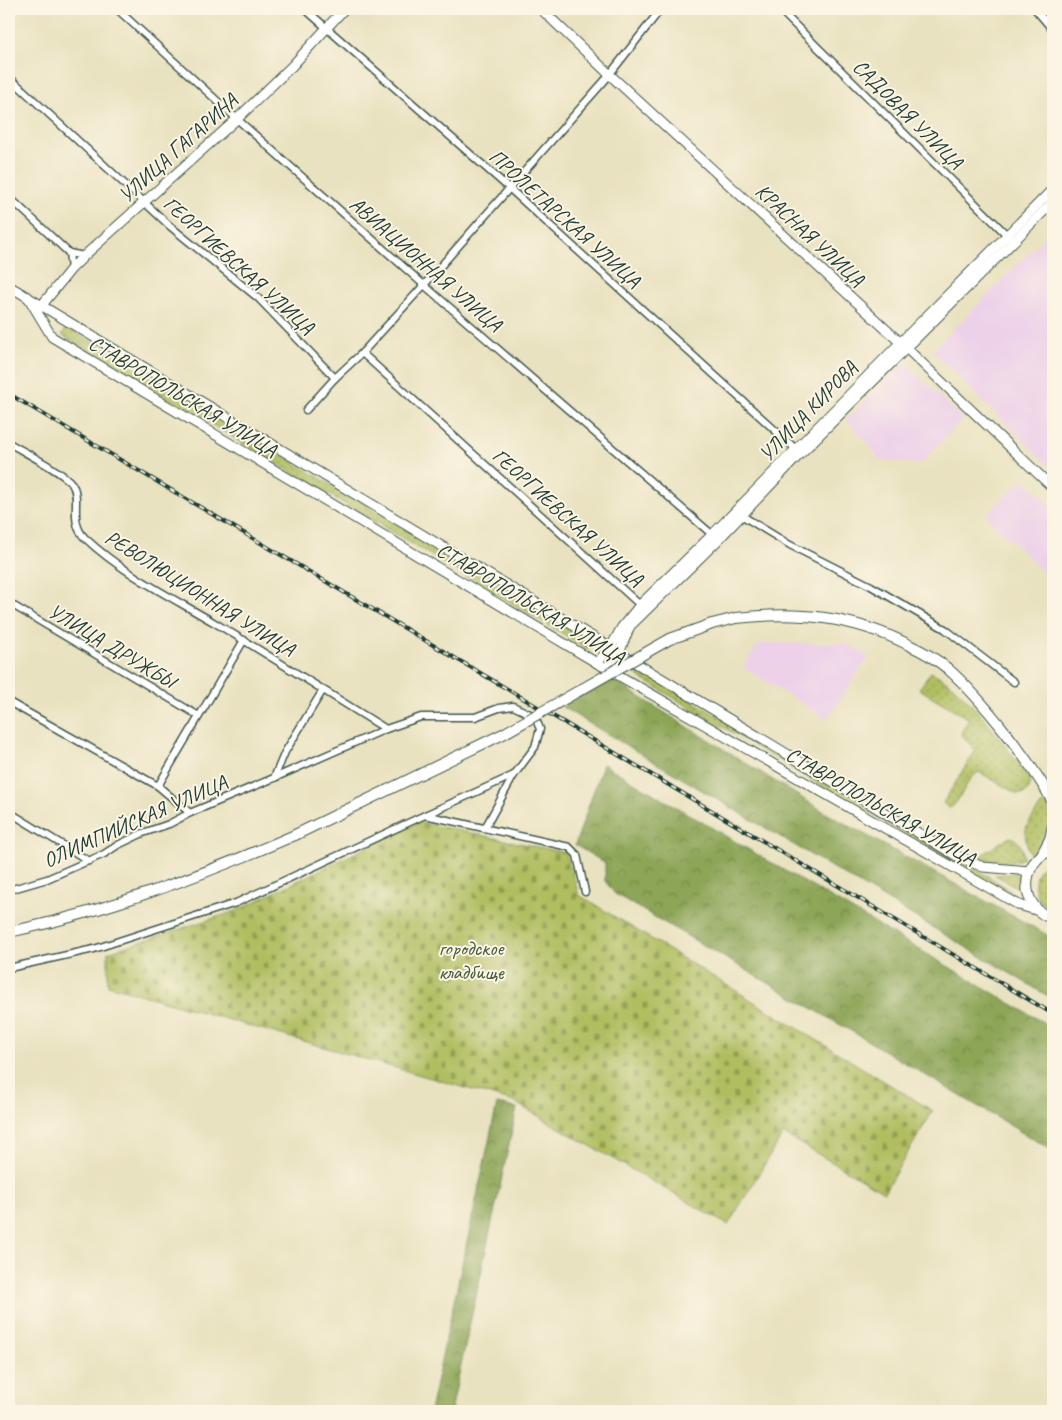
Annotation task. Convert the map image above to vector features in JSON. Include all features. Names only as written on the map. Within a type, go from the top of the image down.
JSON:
[{"type":"main road","name":"УЛИЦА ГАГАРИНА","points":[[39,308],[84,256],[237,119],[292,66],[344,9]]},
{"type":"main road","name":"КРАСНАЯ УЛИЦА","points":[[541,9],[609,74],[904,345],[1053,488]]},
{"type":"main road","name":"УЛИЦА КИРОВА","points":[[1011,239],[1053,189]]},
{"type":"main road","name":"УЛИЦА КИРОВА","points":[[606,668],[619,653],[630,626],[715,537],[904,345],[1011,239],[1053,202]]},
{"type":"main road","name":"СТАВРОПОЛЬСКАЯ УЛИЦА","points":[[9,286],[28,298],[39,308],[955,854],[983,867],[1028,871]]},
{"type":"main road","name":"СТАВРОПОЛЬСКАЯ УЛИЦА","points":[[39,308],[52,337],[597,663],[1019,905],[1039,911]]},
{"type":"main road","name":"УЛИЦА КИРОВА","points":[[597,663],[611,648],[622,627],[640,605],[742,515],[798,451]]},
{"type":"main road","points":[[9,932],[138,896],[220,867],[295,835],[503,734],[670,639],[712,624],[736,618],[771,614],[840,620],[869,628],[923,652],[946,667],[981,703],[1017,748],[1053,802]]},
{"type":"main road","points":[[1052,918],[1039,911],[1029,897],[1026,888],[1028,871],[1041,855],[1050,839],[1053,826]]},
{"type":"main road","points":[[1041,855],[1053,850]]},
{"type":"street","name":"АВИАЦИОННАЯ УЛИЦА","points":[[117,9],[237,119],[715,537]]},
{"type":"street","name":"ПРОЛЕТАРСКАЯ УЛИЦА","points":[[305,9],[509,188],[798,451]]},
{"type":"street","points":[[306,410],[335,378],[362,353],[509,188],[609,74],[661,9]]},
{"type":"street","name":"САДОВАЯ УЛИЦА","points":[[779,9],[1011,239]]},
{"type":"street","points":[[1035,9],[1053,30]]},
{"type":"street","name":"ГЕОРГИЕВСКАЯ УЛИЦА","points":[[9,77],[171,227],[258,298],[335,378]]},
{"type":"street","points":[[9,196],[69,253],[84,256]]},
{"type":"street","points":[[69,253],[71,269]]},
{"type":"street","name":"ГЕОРГИЕВСКАЯ УЛИЦА","points":[[362,353],[640,605]]},
{"type":"street","name":"РЕВОЛЮЦИОННАЯ УЛИЦА","points":[[9,443],[72,483],[76,492],[77,524],[83,536],[119,566],[244,640],[386,729]]},
{"type":"street","points":[[742,515],[790,546],[871,586],[945,629],[1014,682]]},
{"type":"street","name":"УЛИЦА ДРУЖБЫ","points":[[9,603],[199,716]]},
{"type":"street","points":[[158,786],[244,640]]},
{"type":"street","points":[[274,778],[285,752],[324,690]]},
{"type":"street","points":[[9,702],[158,786],[190,813]]},
{"type":"street","name":"ОЛИМПИЙСКАЯ УЛИЦА","points":[[9,890],[47,879],[190,813],[386,729],[421,717],[475,718],[500,708],[513,706],[530,714],[540,729],[535,747],[514,775]]},
{"type":"street","points":[[9,968],[94,949],[236,904],[425,814],[514,775]]},
{"type":"street","points":[[485,828],[514,775]]},
{"type":"street","points":[[9,812],[89,861]]},
{"type":"street","points":[[425,814],[569,847],[577,855],[585,892]]},
{"type":"shaded area","points":[[1053,229],[1053,470],[932,351]]},
{"type":"shaded area","points":[[905,363],[963,419],[920,464],[880,460],[867,442],[846,420]]},
{"type":"shaded area","points":[[1024,479],[1053,508],[1053,582],[986,516]]},
{"type":"shaded area","points":[[845,643],[869,657],[827,719],[743,667],[759,644]]},
{"type":"green space","points":[[67,327],[593,641],[588,649],[62,335]]},
{"type":"green space","points":[[640,670],[1011,890],[1008,896],[637,676]]},
{"type":"green space","points":[[931,672],[945,680],[958,691],[996,734],[1029,777],[1029,787],[1026,792],[1017,794],[979,772],[971,779],[952,807],[948,807],[943,803],[975,751],[961,733],[969,719],[919,689]]},
{"type":"green space","points":[[611,679],[826,813],[1053,938],[1053,999],[562,707]]},
{"type":"green space","points":[[603,764],[1053,1028],[1053,1151],[615,894],[605,881],[605,863],[575,845]]},
{"type":"green space","points":[[1048,803],[1049,825],[1045,839],[1042,845],[1031,855],[1025,834],[1026,829],[1041,805]]},
{"type":"green space","name":"городское кладбище","points":[[419,822],[566,853],[579,895],[933,1111],[884,1192],[783,1134],[728,1225],[514,1102],[108,985],[108,952],[236,911]]},
{"type":"green space","points":[[1011,837],[1020,845],[1023,858],[1013,862],[995,863],[979,857],[1004,840]]},
{"type":"green space","points":[[1053,858],[1053,910],[1039,899],[1035,884],[1039,870]]},
{"type":"green space","points":[[1023,871],[1023,891],[995,875],[1010,874]]},
{"type":"green space","points":[[497,1104],[517,1108],[451,1411],[430,1411]]},
{"type":"railway","points":[[9,394],[1053,1014]]}]
